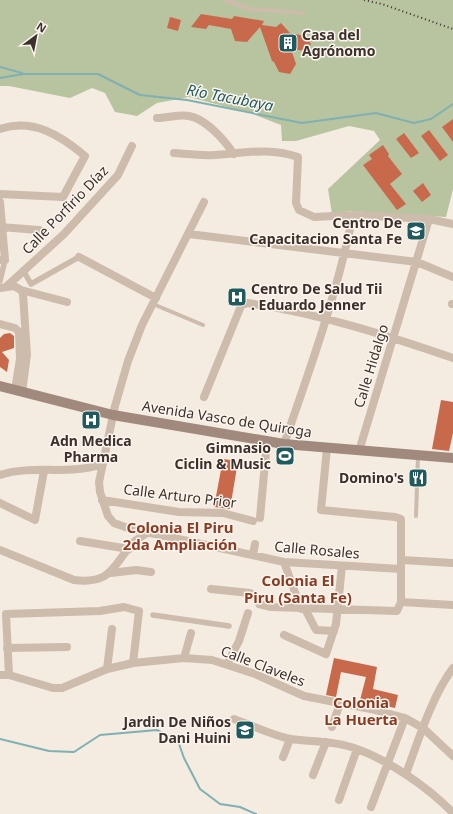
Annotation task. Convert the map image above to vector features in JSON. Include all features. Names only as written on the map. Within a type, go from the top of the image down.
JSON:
[{"type":"main road","name":"Avenida Vasco de Quiroga","points":[[0,386],[113,415],[284,444],[453,458]]},
{"type":"street","points":[[157,118],[189,116],[211,128],[224,140],[234,154]]},
{"type":"street","points":[[0,129],[21,125],[40,128],[58,136],[85,156],[63,197],[0,194]]},
{"type":"street","name":"Calle Porfirio Díaz","points":[[4,287],[64,234],[118,175],[132,146]]},
{"type":"street","points":[[174,153],[212,155],[267,150],[286,153],[298,157],[296,203],[299,210],[314,217],[353,215],[429,219],[453,224]]},
{"type":"street","points":[[0,202],[2,260],[0,281]]},
{"type":"street","points":[[102,500],[99,482],[113,415],[128,361],[142,325],[204,202]]},
{"type":"street","points":[[284,444],[326,320],[345,254],[353,215]]},
{"type":"street","name":"Calle Hidalgo","points":[[359,451],[429,219]]},
{"type":"street","points":[[1,227],[39,230]]},
{"type":"street","points":[[189,234],[417,262],[453,276]]},
{"type":"street","points":[[23,270],[31,284],[79,257],[155,301]]},
{"type":"street","name":"Calle Porfirio Díaz","points":[[4,287],[14,286],[21,290],[67,302]]},
{"type":"street","points":[[18,391],[27,355],[25,312],[21,290]]},
{"type":"street","points":[[204,397],[241,306],[247,303],[326,320],[394,338],[453,358]]},
{"type":"street","points":[[0,324],[15,328],[19,332],[20,359],[18,391]]},
{"type":"street","name":"Calle Arturo Prior","points":[[102,500],[179,512],[223,514],[257,520],[267,441]]},
{"type":"street","points":[[212,589],[250,592],[257,598],[259,604],[303,609],[394,612],[400,609],[402,560],[399,518],[321,510],[326,448]]},
{"type":"street","points":[[0,475],[20,470],[81,470],[103,464]]},
{"type":"street","points":[[0,503],[35,520],[44,471]]},
{"type":"street","name":"Calle Rosales","points":[[102,500],[108,516],[114,523],[148,532],[284,562],[401,569]]},
{"type":"street","points":[[111,573],[135,542],[148,532]]},
{"type":"street","points":[[80,540],[130,549]]},
{"type":"street","points":[[253,555],[255,544]]},
{"type":"street","points":[[0,550],[74,580],[93,580],[111,573],[136,570],[151,572]]},
{"type":"street","points":[[402,560],[453,563]]},
{"type":"street","points":[[284,562],[303,609],[316,630],[334,631]]},
{"type":"street","points":[[284,635],[326,654],[334,631],[342,566]]},
{"type":"street","points":[[401,602],[453,606]]},
{"type":"street","points":[[9,675],[6,614],[100,611],[124,608],[139,611],[132,663]]},
{"type":"street","points":[[227,664],[239,640],[248,613]]},
{"type":"street","points":[[153,615],[229,626]]},
{"type":"street","points":[[107,669],[112,629]]},
{"type":"street","points":[[184,658],[191,633]]},
{"type":"street","points":[[7,648],[67,647]]},
{"type":"street","points":[[0,653],[9,658]]},
{"type":"street","name":"Calle Claveles","points":[[0,675],[9,675],[46,686],[62,688],[107,669],[132,663],[184,658],[212,660],[227,664],[304,696],[405,718],[423,728],[453,756]]},
{"type":"street","points":[[406,774],[423,728],[440,689],[453,668]]},
{"type":"street","points":[[332,727],[340,703]]},
{"type":"street","points":[[234,718],[290,739],[326,742],[357,749],[406,774],[441,801],[453,813]]},
{"type":"street","points":[[371,807],[405,718]]},
{"type":"street","points":[[283,757],[290,739]]},
{"type":"street","points":[[313,775],[326,742]]},
{"type":"street","points":[[339,800],[357,749]]},
{"type":"lane","points":[[226,0],[250,9],[304,13]]},
{"type":"lane","points":[[155,301],[203,325]]},
{"type":"lane","points":[[416,516],[418,456]]},
{"type":"green space","points":[[0,0],[453,0],[453,189],[446,217],[350,211],[332,214],[328,189],[380,140],[374,131],[349,126],[296,141],[282,141],[281,125],[250,113],[189,97],[157,103],[137,116],[115,112],[105,93],[92,88],[70,98],[9,86],[0,86]]},
{"type":"building","name":"Casa del Agrónomo","points":[[201,14],[232,19],[234,16],[264,21],[262,25],[276,27],[281,23],[290,33],[305,36],[311,44],[306,51],[291,49],[296,64],[290,74],[279,72],[272,61],[260,27],[247,42],[235,41],[231,29],[209,25],[206,29],[191,27]]},
{"type":"building","points":[[170,17],[181,20],[178,31],[167,28]]},
{"type":"building","points":[[453,119],[453,142],[442,127]]},
{"type":"building","points":[[429,130],[448,155],[440,161],[421,136]]},
{"type":"building","points":[[404,133],[419,153],[411,158],[396,139]]},
{"type":"building","points":[[383,145],[389,154],[388,156],[402,174],[390,184],[406,204],[397,210],[363,165],[372,159],[369,155]]},
{"type":"building","points":[[423,183],[431,195],[422,202],[413,191]]},
{"type":"building","points":[[10,333],[14,336],[14,348],[2,352],[9,360],[7,372],[0,367],[0,338],[4,334]]},
{"type":"building","points":[[441,400],[453,402],[453,433],[449,451],[432,449]]},
{"type":"building","points":[[223,459],[238,461],[230,509],[214,507]]},
{"type":"building","points":[[334,658],[377,667],[373,689],[398,695],[395,708],[360,700],[366,677],[341,672],[336,697],[326,695]]},
{"type":"waterway","points":[[0,67],[22,73]]},
{"type":"waterway","name":"Río Tacubaya","points":[[0,78],[23,74],[98,74],[140,95],[187,100],[302,123],[376,113],[414,123],[431,119],[453,104]]},
{"type":"waterway","points":[[0,739],[49,751],[74,752],[100,735],[157,730],[178,741],[184,758],[200,789],[220,804],[240,807],[256,814]]},
{"type":"railway","points":[[364,0],[382,4],[453,29]]},
{"type":"place","name":"Casa del Agrónomo","points":[[288,43]]},
{"type":"place","name":"Centro De Capacitacion Santa Fe","points":[[416,231]]},
{"type":"place","name":"Centro De Salud Tii . Eduardo Jenner","points":[[237,297]]},
{"type":"place","name":"Adn Medica Pharma","points":[[91,420]]},
{"type":"place","name":"Gimnasio Ciclin & Music","points":[[285,456]]},
{"type":"place","name":"Domino's","points":[[418,478]]},
{"type":"place","name":"Jardin De Niños Dani Huini","points":[[245,730]]},
{"type":"district","name":"Colonia El Piru 2da Ampliación","points":[[180,536]]},
{"type":"district","name":"Colonia El Piru (Santa Fe)","points":[[298,590]]},
{"type":"district","name":"Colonia La Huerta","points":[[361,712]]}]
